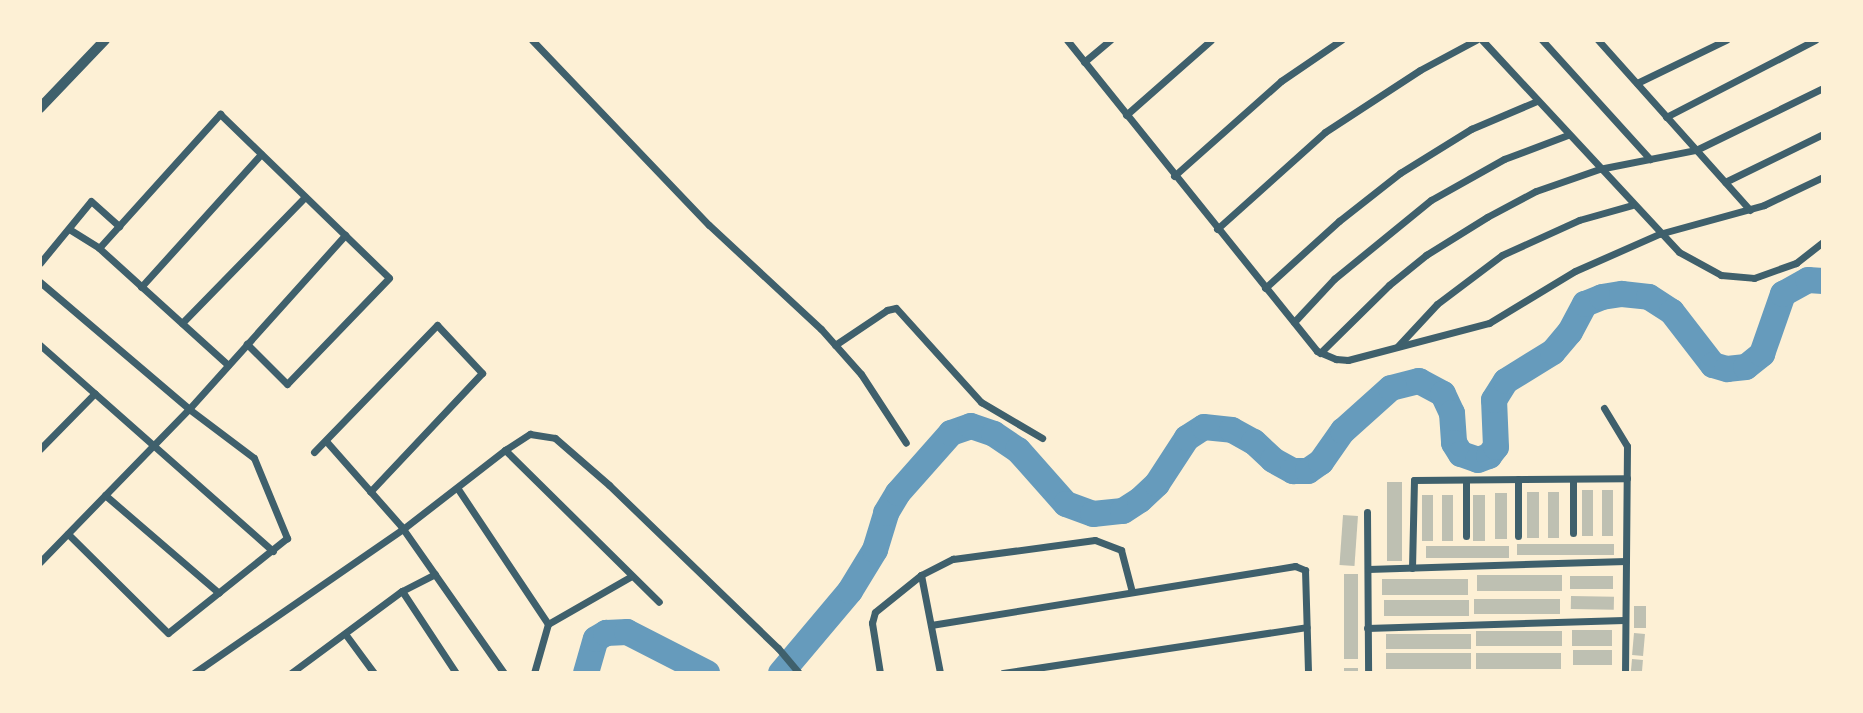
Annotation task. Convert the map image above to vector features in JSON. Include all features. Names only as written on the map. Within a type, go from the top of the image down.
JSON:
[{"type":"street","points":[[40,108],[105,40]]},
{"type":"street","points":[[532,40],[709,225],[776,284],[835,345],[861,374],[906,443]]},
{"type":"street","points":[[1067,40],[1294,323],[1320,353],[1336,359],[1348,360],[1489,323],[1575,271],[1659,234],[1750,210],[1823,177]]},
{"type":"street","points":[[1084,62],[1110,40]]},
{"type":"street","points":[[1126,115],[1211,40]]},
{"type":"street","points":[[1174,176],[1281,81],[1341,40]]},
{"type":"street","points":[[1217,229],[1325,132],[1420,70],[1476,40]]},
{"type":"street","points":[[1482,40],[1659,234],[1679,252],[1699,264],[1720,275],[1740,278],[1767,275],[1796,263],[1823,242]]},
{"type":"street","points":[[1542,40],[1650,159]]},
{"type":"street","points":[[1598,40],[1750,210]]},
{"type":"street","points":[[1637,83],[1726,40]]},
{"type":"street","points":[[1667,117],[1815,40]]},
{"type":"street","points":[[1320,353],[1389,285],[1451,238],[1536,191],[1599,169],[1696,149],[1823,88]]},
{"type":"street","points":[[1265,288],[1339,221],[1400,173],[1471,130],[1537,101]]},
{"type":"street","points":[[99,248],[220,114],[389,278],[288,384],[247,344]]},
{"type":"street","points":[[1725,181],[1823,134]]},
{"type":"street","points":[[1294,323],[1334,279],[1431,200],[1504,159],[1568,135]]},
{"type":"street","points":[[141,287],[261,154]]},
{"type":"street","points":[[182,323],[305,197]]},
{"type":"street","points":[[40,263],[91,201],[119,226]]},
{"type":"street","points":[[1398,346],[1437,304],[1502,255],[1579,220],[1632,205]]},
{"type":"street","points":[[69,229],[99,248],[228,365]]},
{"type":"street","points":[[40,562],[189,409],[345,235]]},
{"type":"street","points":[[40,282],[189,409],[254,458],[287,538],[168,633],[68,534]]},
{"type":"street","points":[[835,345],[887,310],[896,308],[981,402],[1042,438]]},
{"type":"street","points":[[314,452],[437,325],[482,373],[370,492]]},
{"type":"street","points":[[41,349],[155,444],[273,551]]},
{"type":"street","points":[[40,449],[95,393]]},
{"type":"street","points":[[1605,408],[1627,446],[1625,673]]},
{"type":"street","points":[[194,673],[403,529],[505,450],[530,434],[555,438],[609,485],[778,648],[799,673]]},
{"type":"street","points":[[326,441],[403,529],[504,673]]},
{"type":"street","points":[[505,450],[630,577],[659,602]]},
{"type":"street","points":[[1412,568],[1415,480],[1627,478]]},
{"type":"street","points":[[1518,479],[1518,536]]},
{"type":"street","points":[[1573,479],[1573,533]]},
{"type":"street","points":[[1466,480],[1466,536]]},
{"type":"street","points":[[458,489],[548,624]]},
{"type":"street","points":[[105,495],[219,593]]},
{"type":"street","points":[[1367,512],[1368,673]]},
{"type":"street","points":[[880,673],[872,623],[875,612],[920,575],[953,559],[1095,541],[1121,551],[1132,592]]},
{"type":"street","points":[[1368,569],[1626,561]]},
{"type":"street","points":[[932,625],[1295,566],[1306,570],[1308,673]]},
{"type":"street","points":[[295,672],[402,591],[435,574]]},
{"type":"street","points":[[920,575],[940,673]]},
{"type":"street","points":[[534,673],[548,624],[630,577]]},
{"type":"street","points":[[402,591],[456,673]]},
{"type":"street","points":[[1367,628],[1624,620]]},
{"type":"street","points":[[1003,673],[1307,627]]},
{"type":"street","points":[[346,635],[374,673]]},
{"type":"building","points":[[1387,482],[1402,482],[1402,561],[1387,561]]},
{"type":"building","points":[[1582,490],[1593,490],[1593,536],[1582,536]]},
{"type":"building","points":[[1602,490],[1613,490],[1613,536],[1602,536]]},
{"type":"building","points":[[1527,492],[1539,492],[1539,538],[1527,538]]},
{"type":"building","points":[[1548,492],[1559,492],[1559,538],[1548,538]]},
{"type":"building","points":[[1495,493],[1507,493],[1507,539],[1495,539]]},
{"type":"building","points":[[1422,495],[1433,495],[1433,541],[1422,541]]},
{"type":"building","points":[[1442,495],[1453,495],[1453,541],[1442,541]]},
{"type":"building","points":[[1473,495],[1485,495],[1485,541],[1473,541]]},
{"type":"building","points":[[1343,515],[1358,516],[1354,566],[1340,565]]},
{"type":"building","points":[[1517,544],[1614,544],[1614,555],[1517,555]]},
{"type":"building","points":[[1426,546],[1509,546],[1509,558],[1426,558]]},
{"type":"building","points":[[1344,574],[1358,574],[1358,659],[1344,659]]},
{"type":"building","points":[[1477,575],[1562,575],[1562,591],[1477,591]]},
{"type":"building","points":[[1570,576],[1613,576],[1613,589],[1570,589]]},
{"type":"building","points":[[1382,579],[1468,579],[1468,595],[1382,595]]},
{"type":"building","points":[[1571,596],[1614,597],[1614,610],[1571,609]]},
{"type":"building","points":[[1474,599],[1560,599],[1560,614],[1474,614]]},
{"type":"building","points":[[1384,600],[1469,600],[1469,616],[1384,616]]},
{"type":"building","points":[[1634,606],[1646,606],[1646,628],[1634,628]]},
{"type":"building","points":[[1572,630],[1612,630],[1612,646],[1572,646]]},
{"type":"building","points":[[1476,631],[1562,631],[1562,646],[1476,646]]},
{"type":"building","points":[[1634,633],[1645,634],[1643,656],[1632,655]]},
{"type":"building","points":[[1386,634],[1471,634],[1471,649],[1386,649]]},
{"type":"building","points":[[1573,650],[1612,650],[1612,665],[1573,665]]},
{"type":"building","points":[[1386,653],[1471,653],[1471,669],[1386,669]]},
{"type":"building","points":[[1476,653],[1561,653],[1561,669],[1476,669]]},
{"type":"building","points":[[1632,659],[1643,660],[1642,673],[1631,673]]},
{"type":"building","points":[[1344,668],[1358,668],[1358,673],[1344,673]]},
{"type":"waterway","points":[[781,673],[850,591],[875,550],[886,513],[898,493],[951,433],[971,426],[994,434],[1018,450],[1066,504],[1093,514],[1123,511],[1157,484],[1187,438],[1204,427],[1232,430],[1254,442],[1273,460],[1293,471],[1308,471],[1321,462],[1343,431],[1391,388],[1419,381],[1443,394],[1452,413],[1454,443],[1461,454],[1478,460],[1489,456],[1496,447],[1494,400],[1506,381],[1553,352],[1570,332],[1585,304],[1602,297],[1622,294],[1649,297],[1672,312],[1713,365],[1727,369],[1746,367],[1762,354],[1783,294],[1808,280],[1823,281]]},
{"type":"waterway","points":[[586,673],[596,639],[606,633],[627,632],[707,673]]}]
